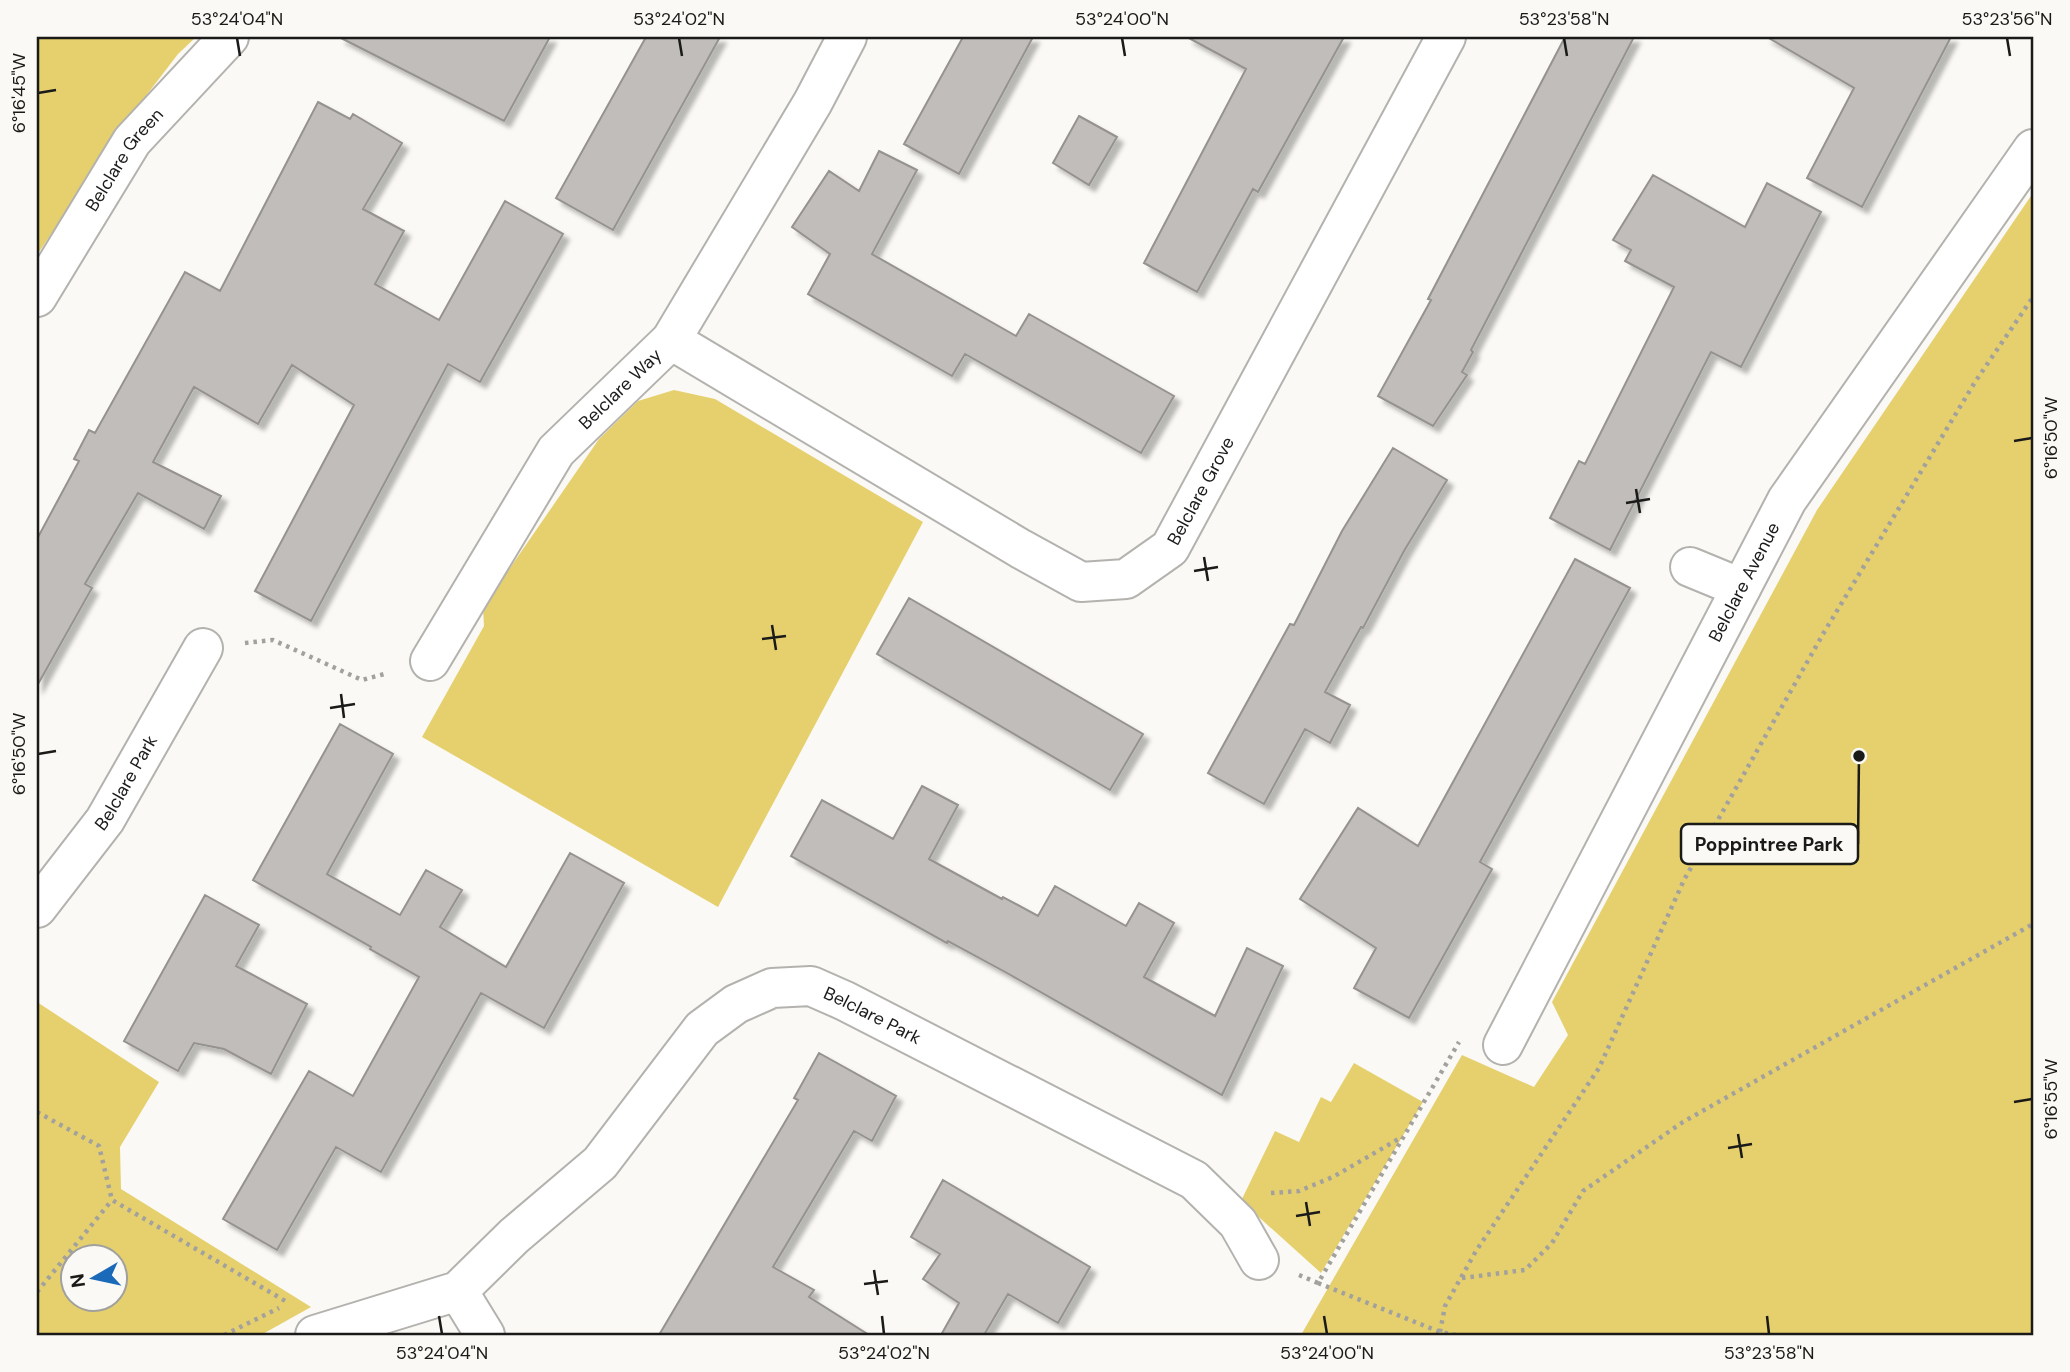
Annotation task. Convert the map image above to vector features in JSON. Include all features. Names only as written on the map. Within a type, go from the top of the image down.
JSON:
[{"type":"street","name":"Belclare Green","points":[[37,297],[132,141],[229,37]]},
{"type":"street","name":"Belclare Way","points":[[430,661],[556,451],[671,340],[806,113],[847,37]]},
{"type":"street","name":"Belclare Grove","points":[[671,340],[1021,550],[1081,582],[1126,579],[1170,548],[1446,37]]},
{"type":"street","name":"Belclare Avenue","points":[[1503,1045],[1787,500],[2033,149]]},
{"type":"street","points":[[1690,567],[1741,588]]},
{"type":"street","name":"Belclare Park","points":[[37,908],[105,820],[203,648]]},
{"type":"street","name":"Belclare Park","points":[[315,1335],[458,1291],[514,1236],[600,1163],[702,1029],[736,1004],[772,988],[811,986],[845,1001],[1194,1180],[1238,1223],[1259,1260]]},
{"type":"street","points":[[458,1291],[485,1335]]},
{"type":"path","points":[[1440,1332],[1445,1306],[1476,1251],[1599,1068],[1684,880],[1830,622],[1975,382],[2033,297]]},
{"type":"path","points":[[203,648],[272,640],[362,680],[430,661]]},
{"type":"path","points":[[1461,1278],[1525,1270],[1552,1243],[1583,1191],[1683,1122],[2033,924]]},
{"type":"path","points":[[1318,1283],[1467,1029],[1503,1045]]},
{"type":"path","points":[[37,1112],[99,1146],[112,1200],[288,1303],[224,1335]]},
{"type":"path","points":[[1224,1209],[1236,1184],[1263,1194],[1299,1191],[1333,1177],[1405,1135]]},
{"type":"path","points":[[37,1292],[112,1200]]},
{"type":"path","points":[[1259,1260],[1440,1332],[1456,1335]]},
{"type":"shaded area","points":[[37,37],[196,37],[178,54],[129,118],[37,255]]},
{"type":"shaded area","points":[[2033,193],[2033,1335],[1301,1335],[1462,1055],[1534,1087],[1568,1035],[1552,1002],[1817,510]]},
{"type":"shaded area","points":[[674,390],[715,399],[923,522],[718,907],[422,737],[484,626],[483,607],[599,439],[638,401]]},
{"type":"shaded area","points":[[37,1002],[159,1082],[120,1147],[121,1189],[311,1307],[261,1335],[37,1335]]},
{"type":"shaded area","points":[[1354,1063],[1423,1102],[1321,1273],[1241,1201],[1275,1131],[1299,1142],[1321,1097],[1331,1102]]},
{"type":"building","points":[[339,37],[550,37],[504,121]]},
{"type":"building","points":[[646,37],[720,37],[613,230],[556,198]]},
{"type":"building","points":[[963,37],[1033,37],[959,174],[904,144]]},
{"type":"building","points":[[1187,37],[1344,37],[1258,192],[1253,189],[1197,292],[1144,263],[1246,69]]},
{"type":"building","points":[[1565,37],[1634,37],[1471,350],[1473,352],[1462,372],[1467,375],[1433,426],[1378,396],[1431,300],[1428,299]]},
{"type":"building","points":[[1767,37],[1951,37],[1862,207],[1807,178],[1854,88]]},
{"type":"building","points":[[318,102],[350,119],[353,114],[402,143],[363,209],[404,231],[375,284],[439,320],[505,201],[563,234],[480,382],[448,364],[311,621],[255,591],[354,405],[292,365],[258,424],[194,387],[153,462],[221,496],[204,529],[138,493],[85,584],[92,588],[37,686],[37,539],[79,461],[74,459],[89,430],[95,433],[185,272],[220,291]]},
{"type":"building","points":[[1079,116],[1117,137],[1089,185],[1053,163]]},
{"type":"building","points":[[879,151],[917,170],[872,254],[1016,336],[1029,314],[1174,396],[1141,453],[965,354],[952,376],[808,294],[830,254],[792,227],[829,171],[859,191]]},
{"type":"building","points":[[1653,175],[1745,227],[1767,183],[1821,212],[1741,367],[1711,352],[1610,550],[1550,518],[1579,461],[1585,464],[1674,287],[1625,261],[1631,250],[1613,240]]},
{"type":"building","points":[[1393,448],[1447,480],[1325,692],[1350,705],[1330,743],[1305,729],[1264,804],[1208,773],[1290,624],[1294,625],[1342,531]]},
{"type":"building","points":[[1575,559],[1630,588],[1480,862],[1492,869],[1409,1018],[1354,988],[1376,948],[1300,899],[1358,808],[1418,846]]},
{"type":"building","points":[[909,598],[1143,734],[1110,790],[877,654]]},
{"type":"building","points":[[340,724],[393,754],[327,874],[400,915],[426,870],[462,890],[440,927],[506,967],[570,853],[624,883],[544,1028],[481,993],[381,1172],[336,1147],[277,1250],[223,1219],[309,1071],[353,1096],[419,977],[253,880]]},
{"type":"building","points":[[922,786],[958,805],[929,859],[1038,916],[1055,886],[1126,926],[1139,903],[1174,923],[1144,977],[1215,1016],[1247,948],[1283,966],[1222,1095],[1007,973],[948,941],[947,943],[791,856],[822,800],[893,839]]},
{"type":"building","points":[[205,895],[259,925],[236,966],[307,1004],[271,1074],[224,1049],[194,1043],[178,1071],[124,1041]]},
{"type":"building","points":[[819,1053],[896,1096],[872,1141],[854,1131],[773,1267],[814,1290],[809,1297],[869,1335],[659,1335],[798,1100],[794,1098]]},
{"type":"building","points":[[943,1180],[1090,1267],[1058,1323],[1008,1294],[984,1335],[941,1335],[959,1303],[923,1279],[940,1254],[911,1237]]},
{"type":"place","name":"Poppintree Park","points":[[1859,756]]}]
